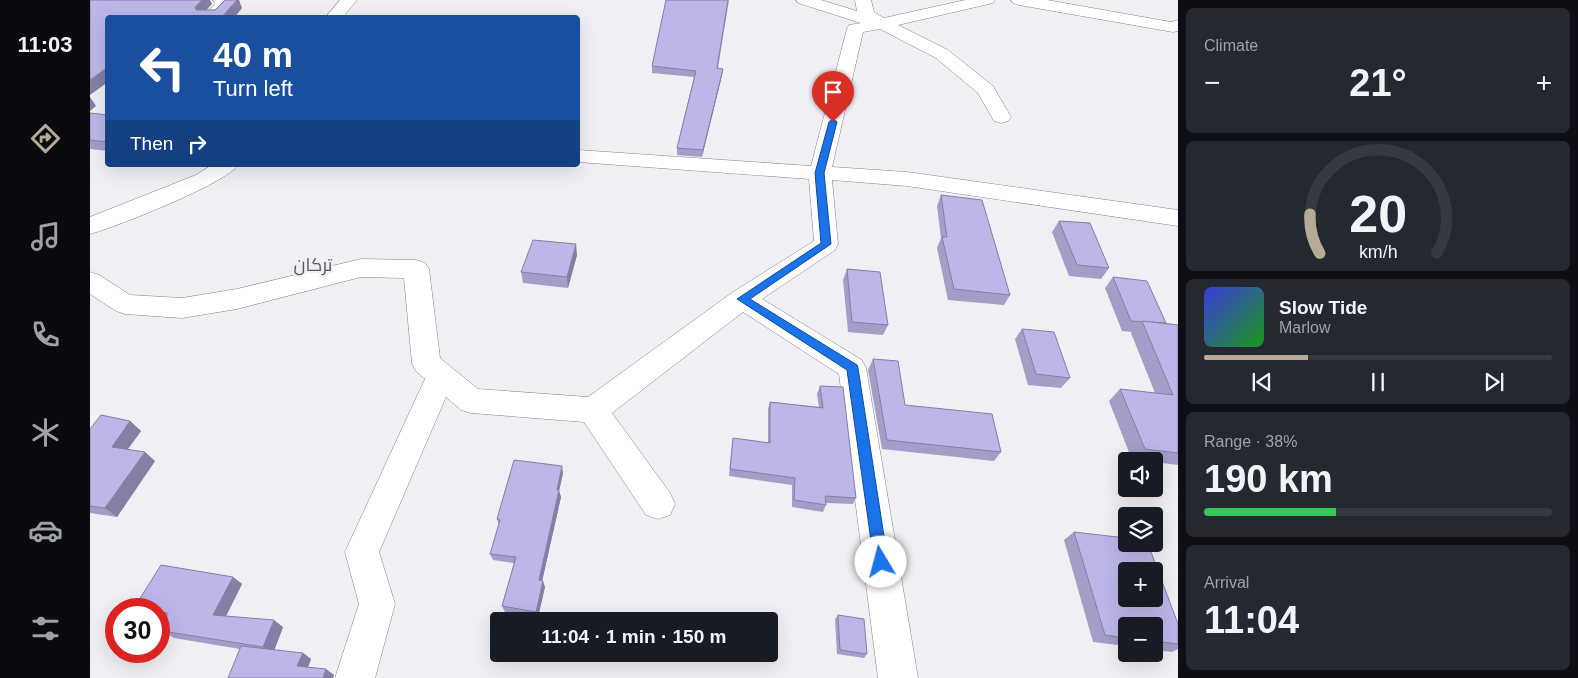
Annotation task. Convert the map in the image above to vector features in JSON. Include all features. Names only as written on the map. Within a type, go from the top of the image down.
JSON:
[{"type":"street","points":[[213,15],[223,5],[221,0]]},
{"type":"street","points":[[336,15],[349,0]]},
{"type":"street","points":[[804,0],[880,23]]},
{"type":"street","points":[[863,0],[866,15],[942,54],[986,90],[1000,117]]},
{"type":"street","points":[[90,281],[124,304],[182,308],[237,299],[361,268],[416,269],[426,363],[471,401],[593,410],[742,299],[826,244],[820,173],[855,29],[986,0]]},
{"type":"street","points":[[1019,0],[1122,20],[1174,27],[1178,25]]},
{"type":"street","points":[[580,156],[907,179],[1178,218]]},
{"type":"street","points":[[90,226],[204,180],[223,167]]},
{"type":"street","points":[[742,299],[852,368],[898,678]]},
{"type":"street","points":[[355,678],[377,604],[362,552],[441,376]]},
{"type":"street","points":[[593,410],[658,504]]},
{"type":"building","points":[[90,0],[202,0],[195,7],[196,10],[215,10],[225,0],[237,0],[224,15],[105,15],[105,69],[90,80]]},
{"type":"building","points":[[666,0],[728,0],[717,68],[723,69],[703,150],[677,148],[696,71],[652,66]]},
{"type":"building","points":[[90,113],[105,115],[105,142],[90,140]]},
{"type":"building","points":[[941,195],[982,200],[1010,295],[954,289],[942,237],[947,237]]},
{"type":"building","points":[[1059,221],[1090,223],[1109,268],[1077,265]]},
{"type":"building","points":[[533,240],[576,244],[567,277],[521,272]]},
{"type":"building","points":[[847,269],[880,272],[888,325],[852,322]]},
{"type":"building","points":[[1113,277],[1147,281],[1166,323],[1131,321]]},
{"type":"building","points":[[1142,321],[1178,325],[1178,453],[1145,449],[1120,389],[1173,395]]},
{"type":"building","points":[[1022,329],[1054,332],[1070,378],[1036,374]]},
{"type":"building","points":[[873,359],[898,361],[905,405],[992,414],[1001,452],[887,440]]},
{"type":"building","points":[[820,386],[843,387],[856,498],[825,496],[826,505],[794,500],[795,478],[730,469],[733,438],[770,443],[770,402],[823,408]]},
{"type":"building","points":[[101,415],[130,421],[112,447],[145,452],[105,508],[90,506],[90,429]]},
{"type":"building","points":[[514,460],[562,466],[557,490],[559,490],[539,580],[543,581],[536,612],[502,606],[516,557],[490,554],[500,520],[497,519]]},
{"type":"building","points":[[1074,532],[1118,537],[1118,552],[1151,552],[1155,562],[1118,562],[1118,607],[1163,607],[1163,584],[1178,624],[1178,644],[1163,642],[1163,617],[1118,617],[1118,637],[1105,635]]},
{"type":"building","points":[[161,565],[233,577],[213,615],[274,620],[263,647],[170,632],[170,598],[140,598]]},
{"type":"building","points":[[838,615],[864,619],[867,654],[840,650]]},
{"type":"building","points":[[241,646],[303,653],[297,666],[326,669],[323,678],[228,678]]},
{"type":"district","name":"تركان","points":[[313,265]]},
{"type":"route","points":[[833,122],[820,173],[826,244],[742,299],[852,368],[881,562]]}]
